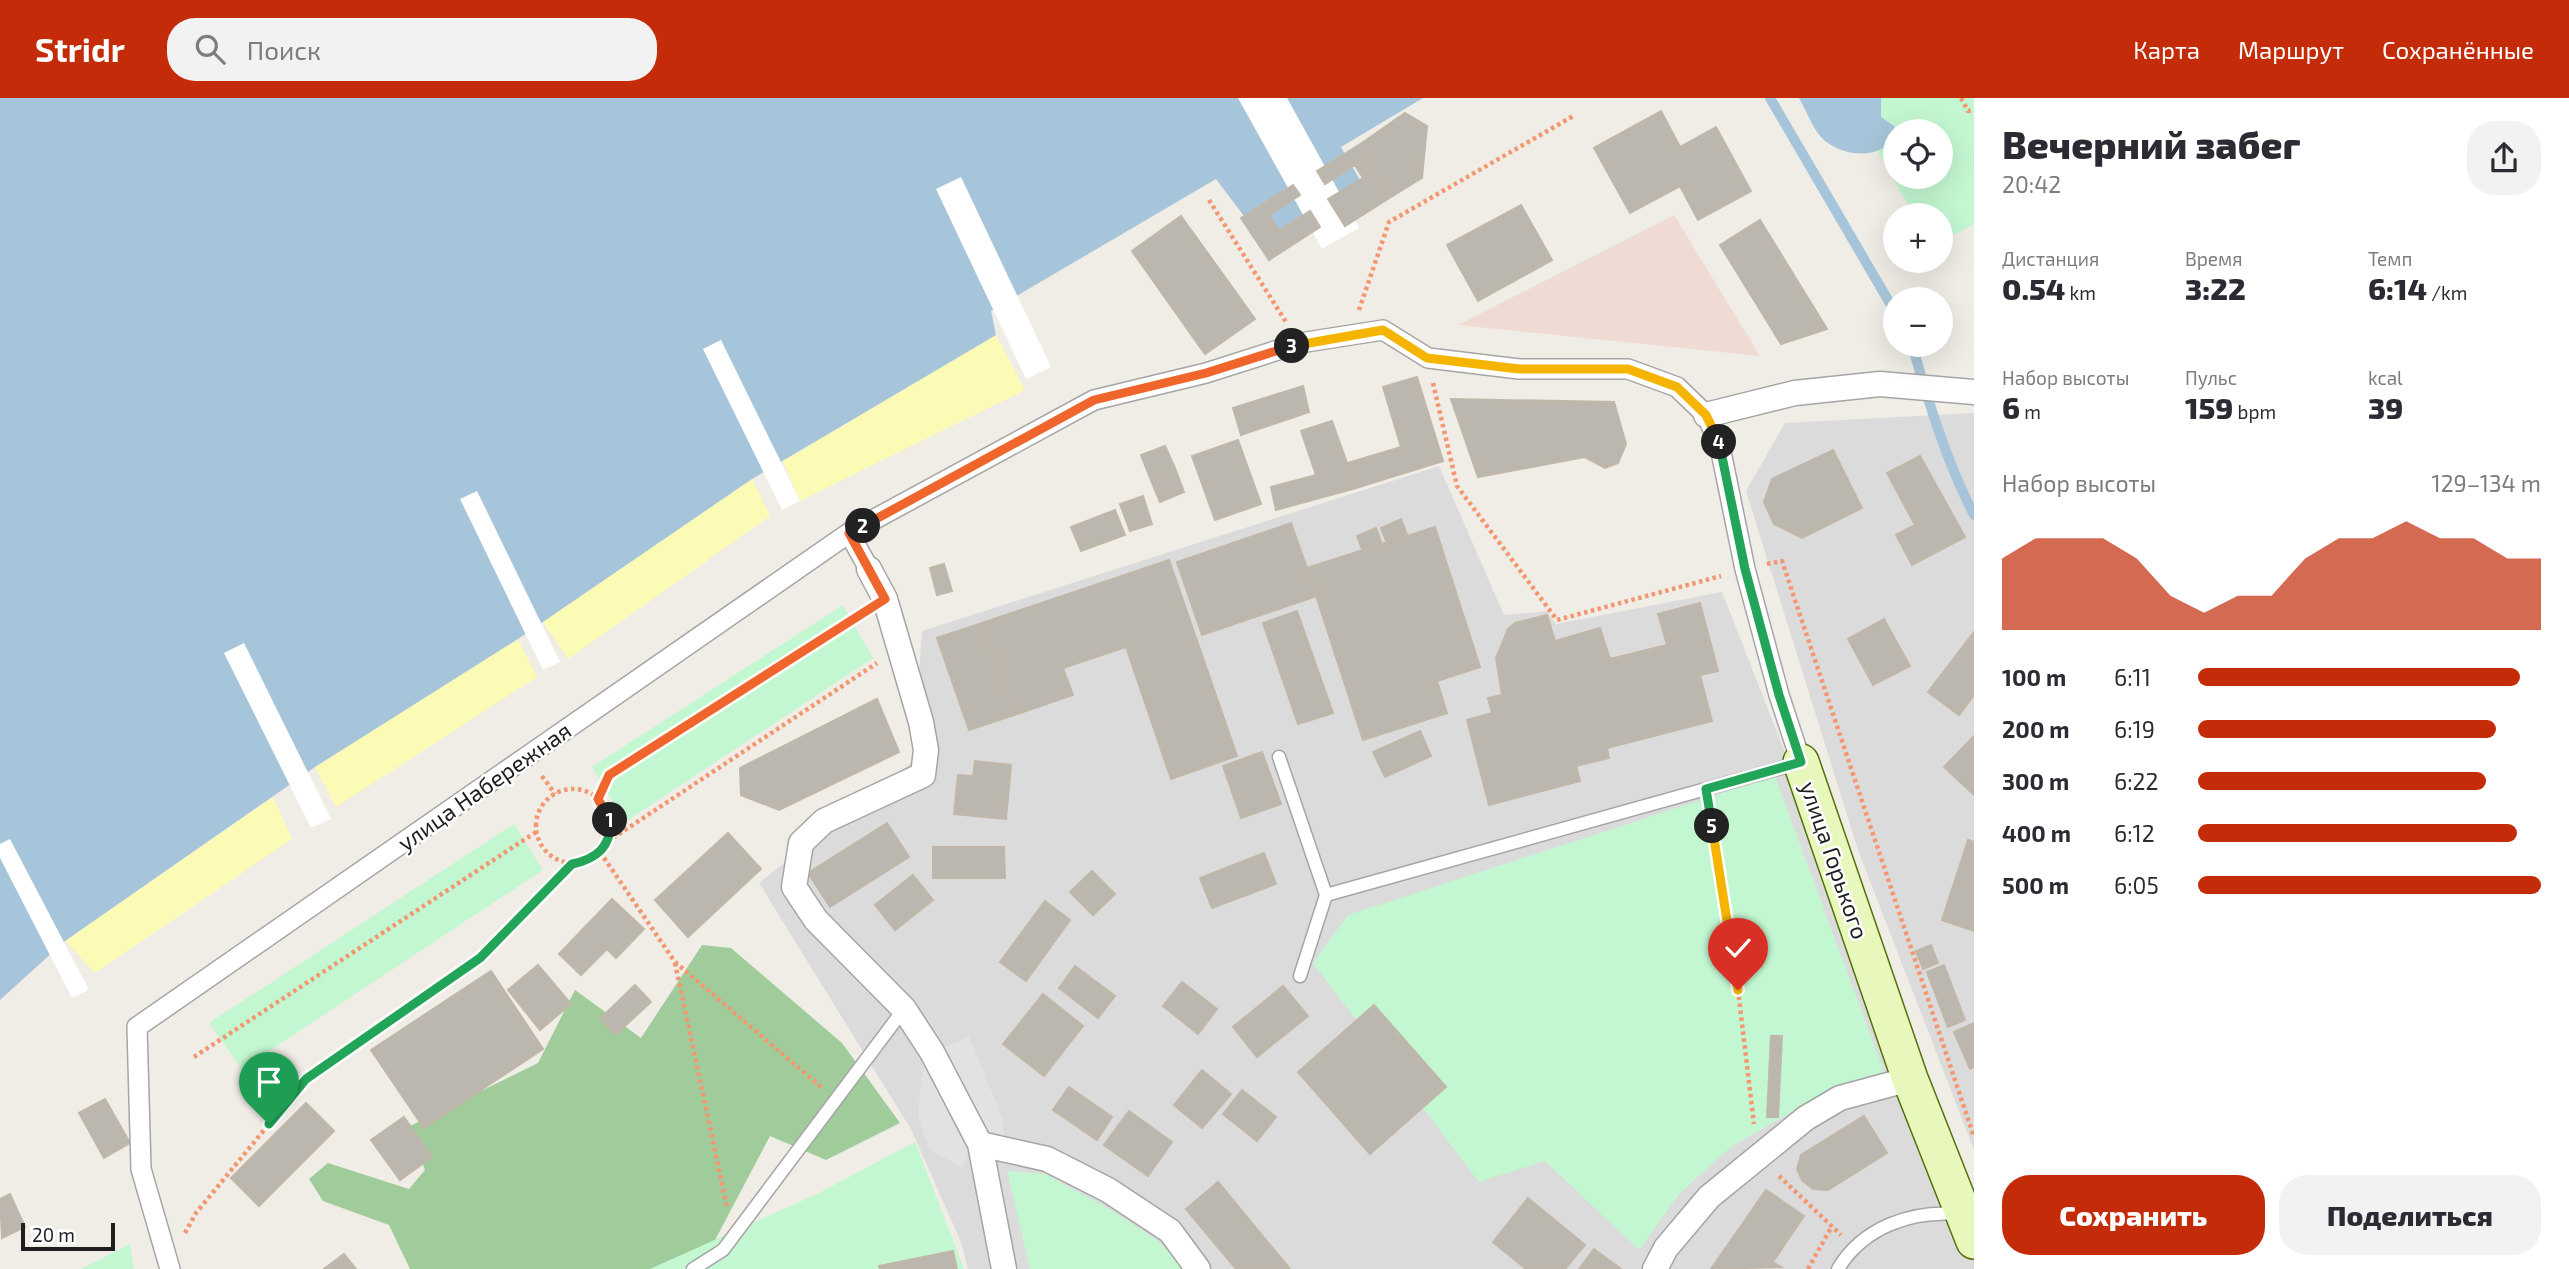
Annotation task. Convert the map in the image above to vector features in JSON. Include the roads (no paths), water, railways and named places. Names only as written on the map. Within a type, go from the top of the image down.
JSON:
[{"type":"main road","name":"улица Горького","points":[[1801,762],[1910,1079],[1968,1228]]},
{"type":"street","name":"улица Горького","points":[[1046,426],[1094,400],[1206,373],[1300,343],[1383,330],[1427,358],[1519,369],[1628,369],[1677,387],[1706,415],[1719,442],[1745,569],[1779,695],[1801,762]]},
{"type":"street","points":[[1706,415],[1795,393],[1880,384],[1974,392]]},
{"type":"street","name":"улица Набережная","points":[[169,1265],[141,1170],[137,1027],[849,533],[1046,426]]},
{"type":"street","points":[[849,533],[885,599],[898,649],[906,664],[926,750],[923,775],[824,821],[801,842],[794,887],[816,920],[904,1009],[932,1052],[980,1144],[1004,1269]]},
{"type":"street","points":[[1655,1269],[1666,1248],[1709,1197],[1806,1118],[1840,1098],[1910,1079]]},
{"type":"street","points":[[980,1144],[1047,1159],[1108,1190],[1170,1231],[1198,1269]]},
{"type":"lane","points":[[1279,757],[1326,895],[1300,976]]},
{"type":"lane","points":[[1326,895],[1801,762]]},
{"type":"lane","points":[[694,1269],[723,1250],[904,1009]]},
{"type":"lane","points":[[1838,1269],[1853,1246],[1908,1216],[1936,1212],[1968,1228]]},
{"type":"water","points":[[0,98],[1423,98],[1341,147],[1364,187],[1265,244],[1216,179],[991,311],[996,335],[752,479],[518,639],[315,767],[65,941],[0,1000]]},
{"type":"water","points":[[1799,98],[1881,98],[1883,148],[1870,153],[1838,149],[1821,137]]},
{"type":"waterway","points":[[1770,98],[1883,291]]},
{"type":"waterway","points":[[1916,357],[1947,453],[1974,515]]}]
